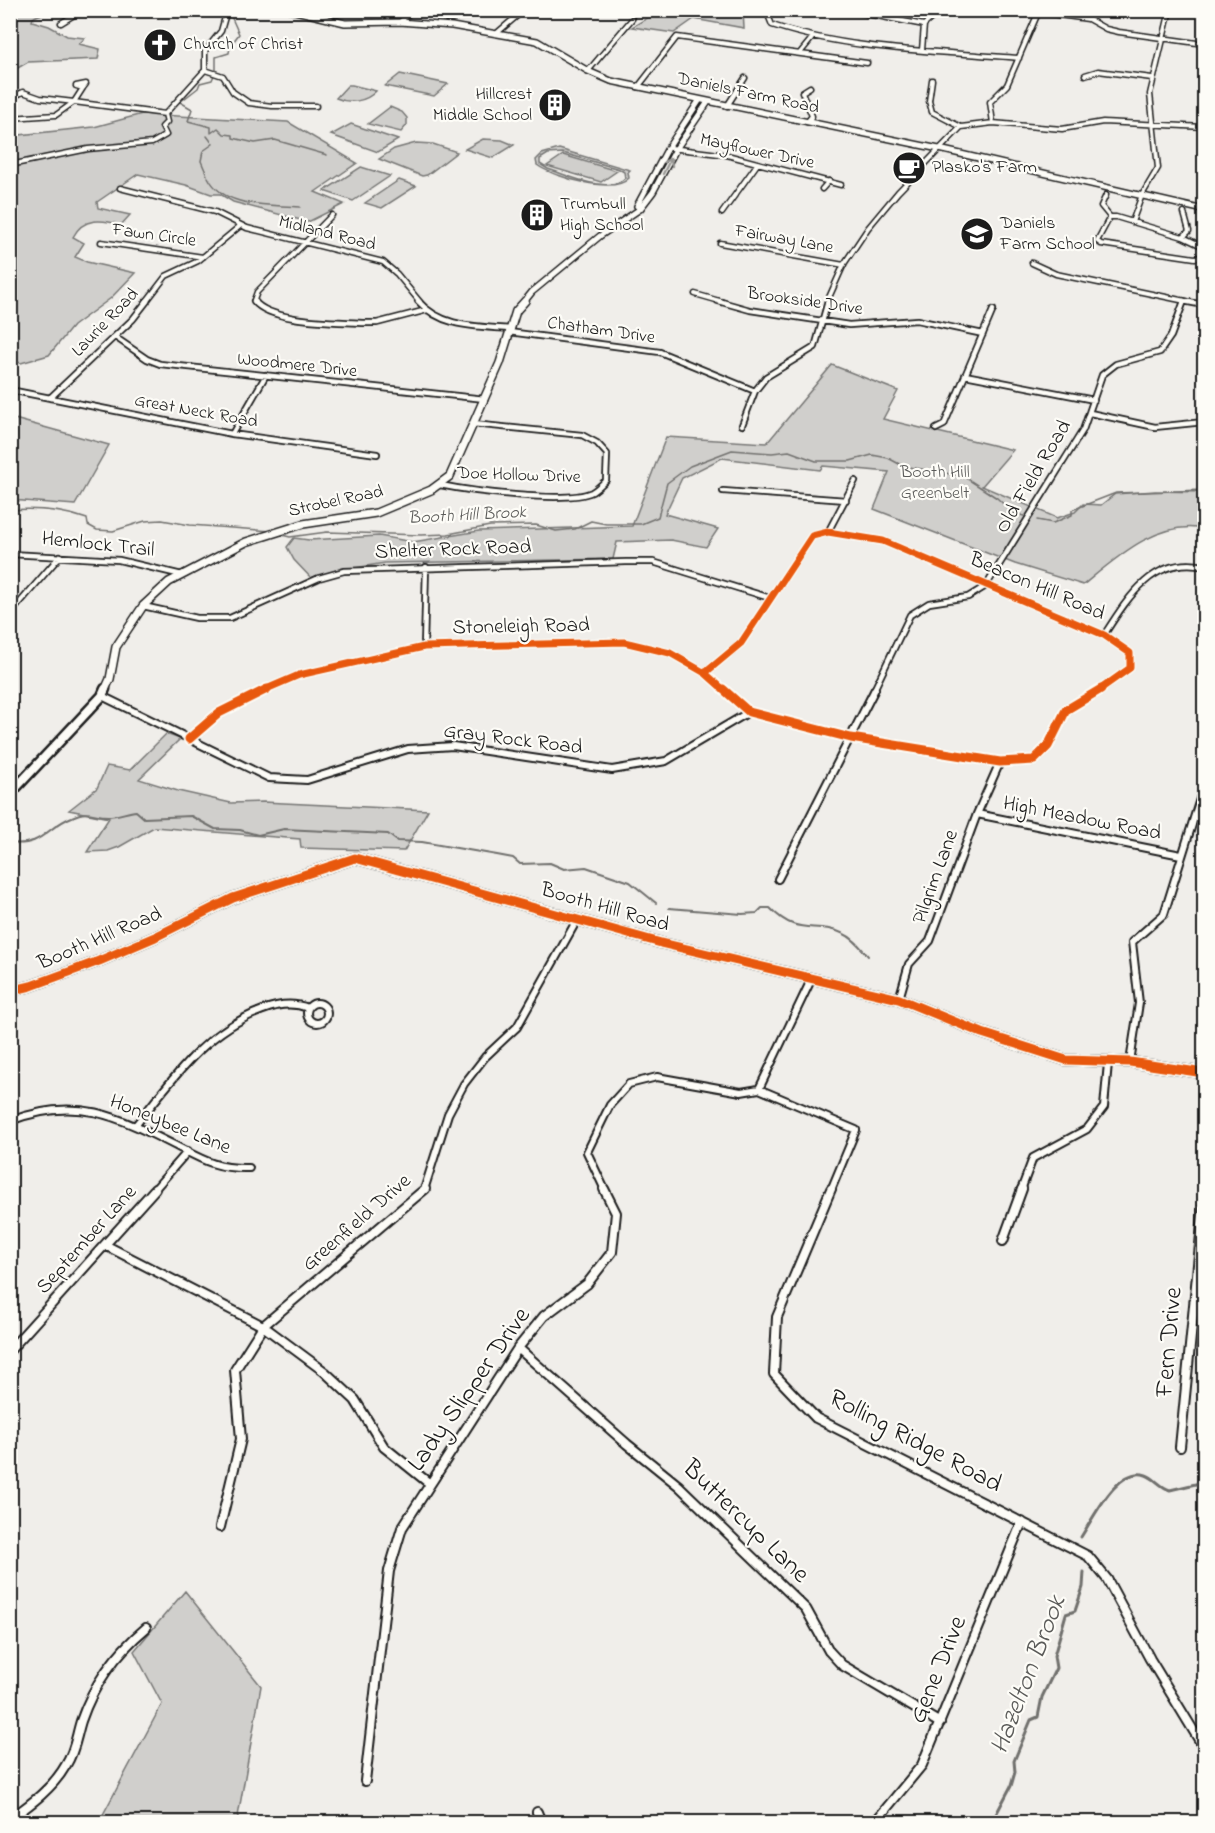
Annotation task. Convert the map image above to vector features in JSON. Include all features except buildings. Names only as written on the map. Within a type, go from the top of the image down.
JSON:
[{"type":"main road","name":"Daniels Farm Road","points":[[291,10],[337,22],[400,22],[452,26],[537,41],[588,71],[611,81],[939,149],[1204,210]]},
{"type":"street","points":[[61,23],[82,10]]},
{"type":"street","points":[[10,165],[88,149],[157,142],[166,135],[162,127],[167,123],[166,116],[205,70],[206,51],[223,28],[227,10]]},
{"type":"street","points":[[400,22],[412,10]]},
{"type":"street","points":[[497,33],[524,10]]},
{"type":"street","points":[[766,10],[768,21],[778,29],[813,37],[921,50],[1019,58]]},
{"type":"street","points":[[846,10],[924,25]]},
{"type":"street","points":[[921,50],[924,25],[941,10]]},
{"type":"street","points":[[1022,10],[1088,19],[1113,31],[1204,44]]},
{"type":"street","points":[[1132,222],[1142,195],[1158,168],[1150,94],[1170,10]]},
{"type":"street","points":[[993,123],[990,102],[1007,85],[1038,13]]},
{"type":"street","points":[[588,71],[632,19]]},
{"type":"street","points":[[638,87],[677,37],[867,63]]},
{"type":"street","points":[[800,53],[813,37]]},
{"type":"street","points":[[205,70],[223,76],[234,95],[249,102],[275,107],[316,105]]},
{"type":"street","points":[[1085,75],[1098,71],[1152,78]]},
{"type":"street","points":[[727,106],[745,78]]},
{"type":"street","points":[[932,81],[928,106],[938,116],[961,127],[993,123],[1062,129],[1103,122],[1204,127]]},
{"type":"street","points":[[807,122],[812,116],[802,92],[810,87]]},
{"type":"street","points":[[10,118],[56,115],[74,102],[84,88]]},
{"type":"street","points":[[10,98],[23,92],[40,98],[166,116]]},
{"type":"street","name":"Strobel Road","points":[[633,212],[668,148],[699,101]]},
{"type":"street","name":"Strobel Road","points":[[10,794],[102,696],[110,679],[116,648],[143,606],[159,589],[246,542],[303,524],[375,513],[440,485],[450,476],[500,363],[516,311],[532,292],[600,236],[640,209],[653,192],[676,149],[708,102]]},
{"type":"street","points":[[742,425],[755,391],[766,377],[815,347],[821,319],[844,265],[865,234],[961,127]]},
{"type":"street","name":"Mayflower Drive","points":[[668,148],[727,155],[841,185]]},
{"type":"street","points":[[722,213],[758,164]]},
{"type":"street","points":[[822,189],[829,182]]},
{"type":"street","name":"Midland Road","points":[[120,188],[215,212],[240,226],[382,262],[393,268],[435,317],[450,322],[510,330]]},
{"type":"street","points":[[646,191],[653,192]]},
{"type":"street","points":[[1106,195],[1101,206],[1110,217],[1183,237],[1204,247]]},
{"type":"street","points":[[1183,237],[1189,231],[1184,213]]},
{"type":"street","points":[[332,215],[257,292],[254,300],[260,308],[283,316],[364,323],[377,323],[428,310]]},
{"type":"street","points":[[1110,217],[1097,241],[1101,244],[1195,258],[1204,256]]},
{"type":"street","name":"Laurie Road","points":[[50,398],[142,309],[168,274],[190,266],[240,226]]},
{"type":"street","name":"Fawn Circle","points":[[101,242],[203,257]]},
{"type":"street","name":"Fairway Lane","points":[[720,243],[844,265]]},
{"type":"street","points":[[1032,263],[1056,274],[1204,305]]},
{"type":"street","name":"Brookside Drive","points":[[694,294],[750,310],[849,325],[917,320],[982,334]]},
{"type":"street","name":"Old Field Road","points":[[986,586],[1083,430],[1107,369],[1150,356],[1167,345],[1184,301]]},
{"type":"street","points":[[936,429],[944,425],[993,310]]},
{"type":"street","name":"Chatham Drive","points":[[510,330],[660,352],[755,391]]},
{"type":"street","name":"Woodmere Drive","points":[[115,337],[152,362],[485,399]]},
{"type":"street","points":[[232,434],[266,375]]},
{"type":"street","points":[[965,375],[1094,400]]},
{"type":"street","name":"Great Neck Road","points":[[10,390],[232,434],[377,454]]},
{"type":"street","points":[[1090,413],[1155,427],[1204,422]]},
{"type":"street","name":"Doe Hollow Drive","points":[[440,485],[477,492],[573,495],[592,491],[606,480],[607,454],[597,443],[582,435],[473,424]]},
{"type":"street","points":[[828,532],[855,481]]},
{"type":"street","points":[[723,491],[846,500]]},
{"type":"street","name":"Beacon Hill Road","points":[[770,598],[812,536],[817,532],[828,532],[883,541],[1104,635],[1130,653],[1130,668],[1066,710],[1048,746],[1034,760],[1000,762],[851,738]]},
{"type":"street","name":"Hemlock Trail","points":[[10,554],[137,562],[182,575]]},
{"type":"street","points":[[10,614],[60,556]]},
{"type":"street","name":"Shelter Rock Road","points":[[143,606],[216,620],[230,618],[319,578],[344,571],[653,562],[770,598]]},
{"type":"street","points":[[1104,635],[1139,582],[1152,573],[1191,563],[1204,566]]},
{"type":"street","points":[[424,647],[426,567]]},
{"type":"street","points":[[778,879],[851,738],[910,615],[929,603],[968,597],[986,586]]},
{"type":"street","points":[[705,673],[741,643],[770,598]]},
{"type":"street","name":"Stoneleigh Road","points":[[189,739],[219,713],[239,701],[299,675],[424,647],[624,642],[670,653],[705,673],[749,712],[851,738]]},
{"type":"street","name":"Gray Rock Road","points":[[102,696],[268,778],[306,780],[408,749],[453,746],[612,770],[666,761],[749,712]]},
{"type":"street","name":"Pilgrim Lane","points":[[899,999],[909,964],[930,941],[977,814],[1000,762]]},
{"type":"street","points":[[1130,1062],[1139,1003],[1132,942],[1164,914],[1204,786]]},
{"type":"street","name":"High Meadow Road","points":[[977,814],[1181,855]]},
{"type":"street","name":"Booth Hill Road","points":[[10,991],[32,986],[123,951],[233,898],[355,858],[661,943],[899,999],[982,1033],[1066,1060],[1130,1062],[1204,1073]]},
{"type":"street","name":"Greenfield Drive","points":[[220,1527],[242,1439],[235,1370],[263,1326],[424,1191],[448,1114],[464,1084],[485,1057],[517,1027],[577,920]]},
{"type":"street","points":[[759,1089],[812,978]]},
{"type":"street","points":[[135,1126],[198,1050],[226,1026],[251,1013],[270,1007],[293,1003],[308,1008]]},
{"type":"street","points":[[1003,1241],[1033,1158],[1087,1129],[1104,1107],[1108,1063]]},
{"type":"street","name":"Lady Slipper Drive","points":[[365,1780],[389,1571],[402,1528],[518,1348],[544,1316],[587,1284],[612,1252],[616,1213],[587,1152],[610,1105],[629,1084],[657,1077],[741,1092],[759,1089]]},
{"type":"street","name":"Rolling Ridge Road","points":[[759,1089],[856,1130],[777,1317],[774,1374],[816,1418],[1088,1556],[1096,1565],[1204,1748]]},
{"type":"street","name":"Honeybee Lane","points":[[10,1121],[24,1114],[62,1106],[89,1110],[135,1126],[224,1168],[249,1168]]},
{"type":"street","name":"September Lane","points":[[10,1350],[188,1151]]},
{"type":"street","name":"Fern Drive","points":[[1180,1447],[1204,1204]]},
{"type":"street","points":[[105,1245],[263,1326],[325,1372],[355,1400],[384,1447],[430,1484]]},
{"type":"street","name":"Buttercup Lane","points":[[518,1348],[627,1444],[679,1486],[806,1609],[833,1657],[842,1665],[940,1723]]},
{"type":"street","name":"Gene Drive","points":[[874,1822],[922,1765],[1022,1522]]},
{"type":"street","points":[[10,1819],[62,1773],[73,1755],[80,1722],[97,1680],[121,1648],[146,1628]]},
{"type":"street","points":[[537,1812],[541,1822]]},
{"type":"green space","points":[[11,10],[55,11],[38,15],[32,21],[49,26],[67,36],[85,38],[79,44],[100,49],[98,59],[28,62],[11,72]]},
{"type":"green space","points":[[659,11],[743,11],[744,28],[694,19],[674,33],[632,27]]},
{"type":"green space","points":[[400,74],[448,84],[434,96],[385,86]]},
{"type":"green space","points":[[348,85],[376,91],[367,98],[357,101],[336,98]]},
{"type":"green space","points":[[390,107],[402,112],[407,118],[407,125],[401,132],[368,124]]},
{"type":"green space","points":[[142,114],[288,122],[357,163],[315,192],[344,204],[308,222],[233,202],[220,194],[211,194],[186,185],[138,174],[97,202],[98,208],[130,215],[121,225],[94,221],[82,226],[73,237],[84,243],[75,257],[135,273],[111,298],[73,326],[49,355],[21,363],[10,360],[10,136],[94,127]]},
{"type":"green space","points":[[351,124],[398,140],[378,152],[331,135]]},
{"type":"green space","points":[[483,139],[502,140],[514,145],[493,158],[465,149]]},
{"type":"green space","points":[[416,143],[433,144],[457,152],[427,175],[422,176],[379,159],[394,149]]},
{"type":"green space","points":[[559,149],[630,170],[629,178],[621,183],[611,185],[598,185],[569,179],[537,165],[536,160],[542,154]],"holes":[[[563,153],[624,172],[625,178],[617,183],[598,184],[548,169],[540,164],[540,159],[548,154]]]},
{"type":"green space","points":[[563,155],[617,171],[601,182],[547,166]]},
{"type":"green space","points":[[361,167],[390,176],[353,201],[324,191]]},
{"type":"green space","points":[[399,180],[416,186],[382,208],[365,203]]},
{"type":"green space","name":"Booth Hill Greenbelt","points":[[832,365],[898,391],[883,419],[1013,450],[982,486],[1057,518],[1075,512],[1083,504],[1101,505],[1115,494],[1155,491],[1204,492],[1204,529],[1187,527],[1154,535],[1109,563],[1083,585],[1015,564],[874,509],[889,472],[823,466],[820,470],[722,458],[682,478],[665,514],[718,529],[706,547],[671,540],[617,542],[613,559],[385,563],[311,578],[294,560],[287,547],[294,538],[309,540],[379,536],[413,542],[479,531],[632,526],[666,437],[767,443]]},
{"type":"green space","points":[[11,418],[109,445],[75,505],[11,500]]},
{"type":"green space","points":[[166,734],[180,739],[139,779],[231,803],[263,802],[428,810],[404,851],[301,848],[300,839],[154,827],[119,847],[108,851],[87,852],[109,818],[69,810],[97,788],[107,766],[130,770]]},
{"type":"green space","points":[[185,1591],[261,1686],[237,1822],[99,1822],[162,1704],[134,1651]]},
{"type":"waterway","points":[[216,70],[216,57],[229,53],[230,46],[239,34],[231,16],[231,10]]},
{"type":"waterway","points":[[214,75],[212,80],[200,83],[198,88],[180,102],[192,109],[188,121],[211,127],[211,133],[218,128],[224,134],[233,135],[233,138],[255,143],[275,140],[327,155]]},
{"type":"waterway","points":[[207,136],[213,144],[203,151],[201,161],[207,175]]},
{"type":"waterway","points":[[208,177],[215,187],[236,200],[261,205],[300,207]]},
{"type":"waterway","name":"Booth Hill Brook","points":[[278,534],[290,537],[327,532],[421,535],[448,534],[490,526],[536,525],[556,531],[575,529],[591,521],[606,524],[641,524],[658,517],[667,483],[690,466],[732,450],[772,453],[789,451],[816,461],[850,461],[872,455],[888,458],[903,466],[963,476],[997,498],[1013,513],[1024,516]]},
{"type":"waterway","name":"Booth Hill Brook","points":[[1037,520],[1053,523],[1072,515],[1072,510],[1116,493],[1204,490]]},
{"type":"waterway","name":"Booth Hill Brook","points":[[10,510],[39,510],[68,514],[87,519],[88,525],[97,530],[113,531],[145,521],[162,520],[190,525],[272,531]]},
{"type":"waterway","points":[[10,843],[30,842],[63,821],[78,815],[87,813],[111,816],[136,811],[144,818],[191,816],[215,829],[240,830],[258,835],[284,829],[388,834],[397,841],[422,842],[497,855],[513,858],[520,864],[550,863],[564,869],[586,867],[630,882],[656,903]]},
{"type":"waterway","points":[[669,908],[742,914],[757,913],[762,908],[770,908],[780,917],[798,926],[824,928],[848,936],[868,956]]},
{"type":"waterway","name":"Hazelton Brook","points":[[1081,1537],[1099,1507],[1116,1485],[1126,1478],[1136,1474],[1146,1475],[1170,1490],[1204,1482]]},
{"type":"waterway","name":"Hazelton Brook","points":[[992,1822],[1011,1786],[1015,1772],[1014,1761],[1031,1720],[1038,1717],[1042,1697],[1056,1668],[1054,1656],[1066,1614],[1075,1611],[1083,1587],[1084,1572]]},
{"type":"cycle path","points":[[189,739],[219,713],[239,701],[299,675],[424,647],[624,642],[670,653],[705,673],[749,712],[851,738],[1000,762],[1034,760],[1048,746],[1066,710],[1130,668],[1130,653],[1104,635],[883,541],[828,532],[812,536],[741,643],[705,673]]},
{"type":"cycle path","points":[[10,991],[31,986],[99,961],[155,937],[233,898],[355,858],[661,943],[899,999],[982,1033],[1066,1060],[1130,1062],[1204,1073]]},
{"type":"place","name":"Church of Christ","points":[[160,45]]},
{"type":"place","name":"Hillcrest Middle School","points":[[555,105]]},
{"type":"place","name":"Plasko's Farm","points":[[909,168]]},
{"type":"place","name":"Trumbull High School","points":[[537,215]]},
{"type":"place","name":"Daniels Farm School","points":[[977,234]]}]
